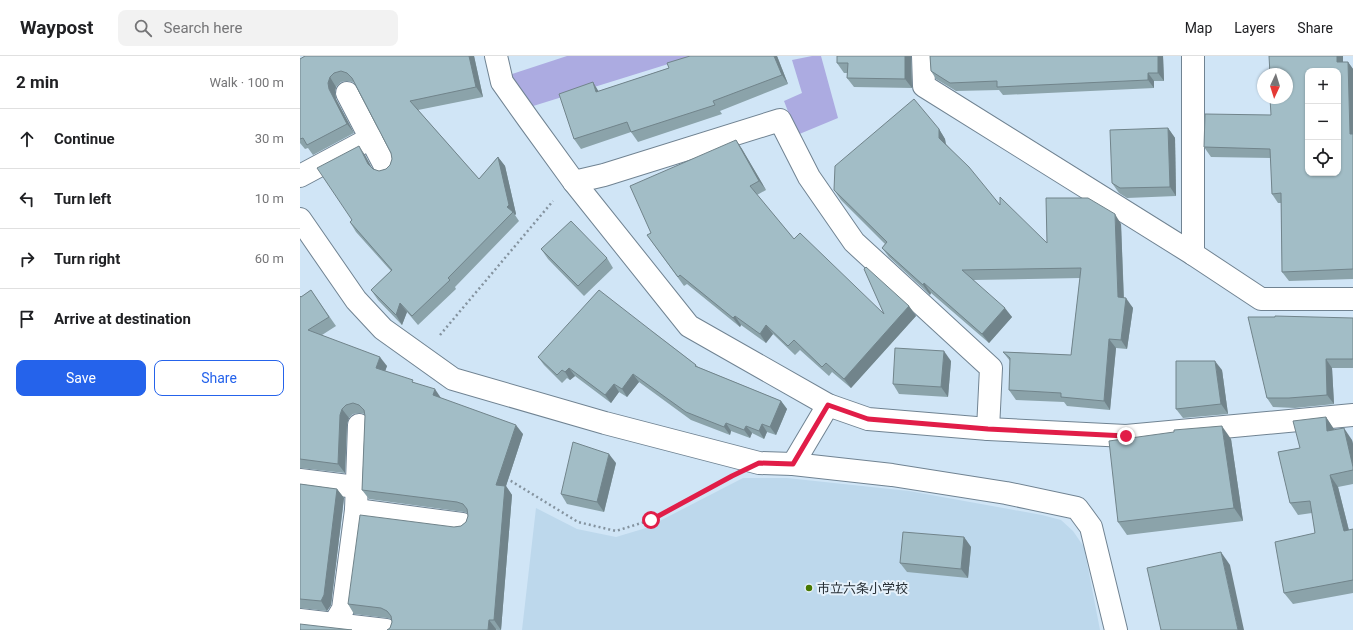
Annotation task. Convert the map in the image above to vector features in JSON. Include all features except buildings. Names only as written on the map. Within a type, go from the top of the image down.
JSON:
[{"type":"street","points":[[496,56],[502,82],[574,182],[689,326],[828,405],[868,419],[988,429],[1126,436],[1353,415]]},
{"type":"street","points":[[923,56],[924,86],[1193,254],[1262,299],[1353,299]]},
{"type":"street","points":[[1193,56],[1193,254]]},
{"type":"street","points":[[347,93],[386,168]]},
{"type":"street","points":[[574,182],[604,175],[780,120],[809,177],[854,242],[991,368],[988,429]]},
{"type":"street","points":[[300,176],[371,138]]},
{"type":"street","points":[[300,219],[356,300],[383,329],[453,379],[605,423],[759,463],[793,464],[892,475],[1006,493],[1077,508],[1091,527],[1116,630]]},
{"type":"street","points":[[793,464],[828,405]]},
{"type":"street","points":[[334,624],[343,609],[356,510],[359,425]]},
{"type":"street","points":[[300,480],[356,487]]},
{"type":"street","points":[[356,510],[462,524]]},
{"type":"street","points":[[300,620],[386,630]]},
{"type":"path","points":[[422,357],[561,192],[574,182]]},
{"type":"path","points":[[504,479],[511,481],[578,522],[616,531],[651,520],[759,463]]},
{"type":"shaded area","points":[[567,56],[694,56],[530,107],[509,75]]},
{"type":"shaded area","points":[[812,56],[821,56],[838,118],[797,135],[784,101],[802,93],[792,60]]},
{"type":"shaded area","name":"市立六条小学校","points":[[743,478],[787,478],[909,491],[1042,515],[1061,520],[1073,531],[1084,547],[1100,630],[522,630],[536,508],[577,529],[616,537],[646,528]]},
{"type":"place","name":"市立六条小学校","points":[[809,588]]},
{"type":"route","points":[[651,520],[759,463],[793,464],[828,405],[868,419],[988,429],[1126,436]]}]
